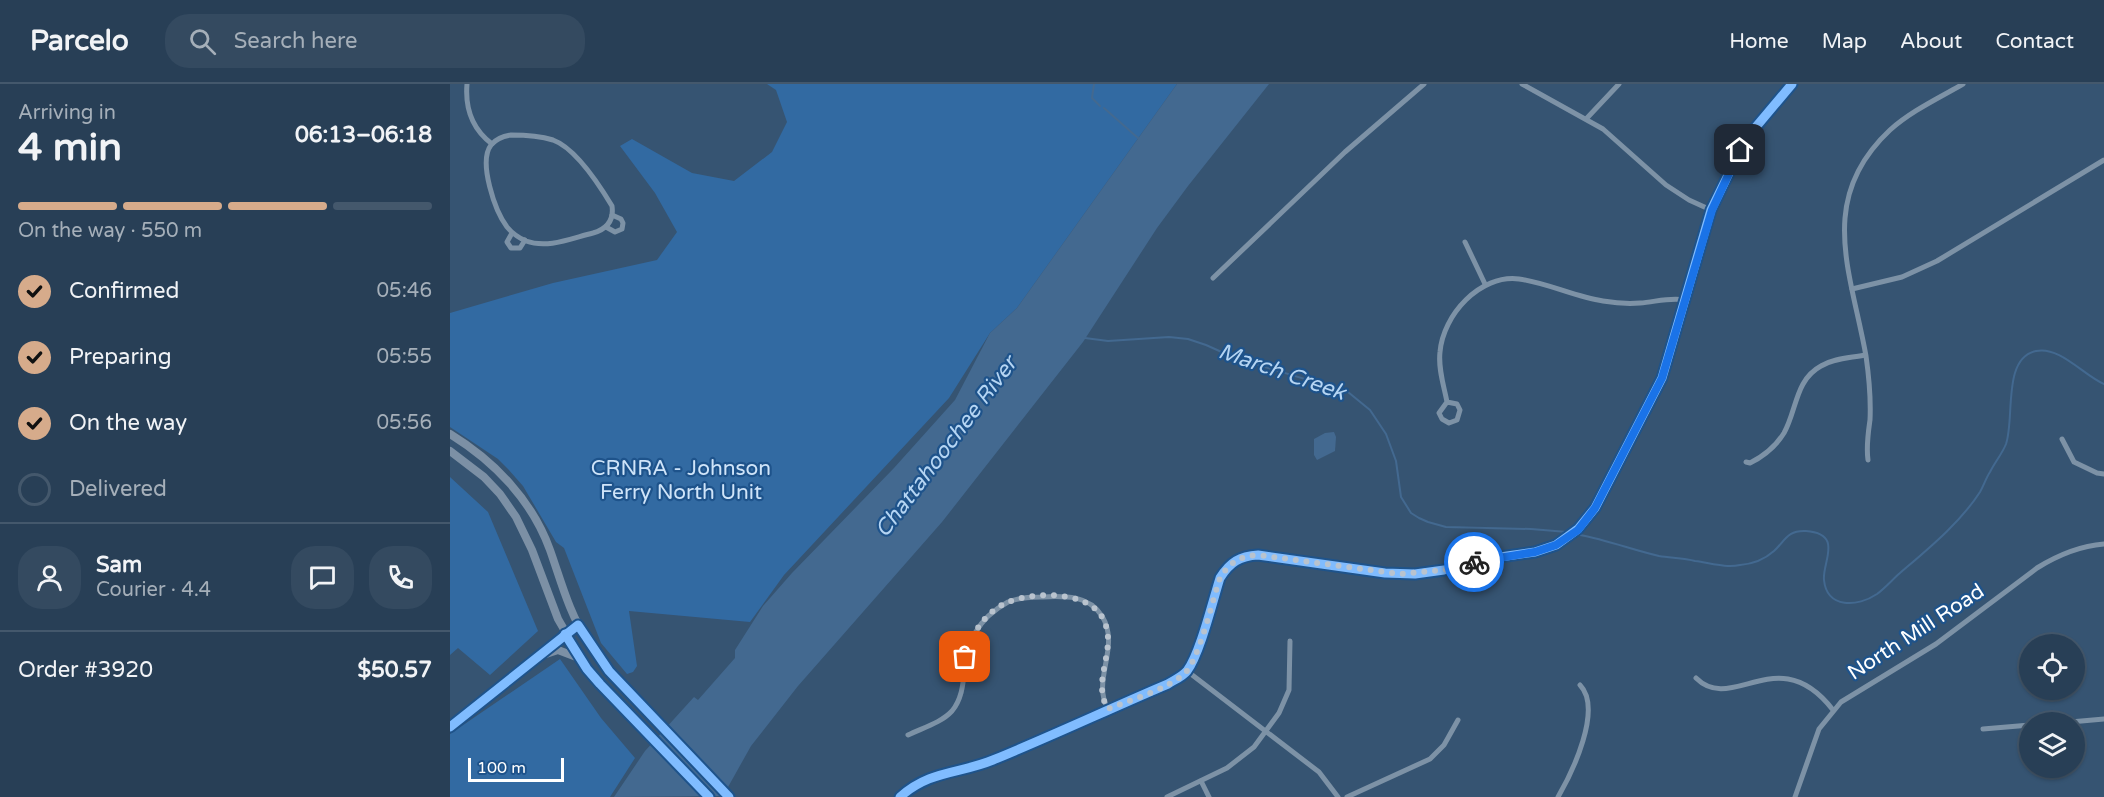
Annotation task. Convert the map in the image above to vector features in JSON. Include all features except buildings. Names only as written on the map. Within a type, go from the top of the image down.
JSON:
[{"type":"main road","points":[[450,434],[487,460],[530,510],[549,548],[561,586],[578,625],[599,659],[729,797]]},
{"type":"main road","points":[[450,451],[484,477],[500,494],[516,517],[532,550],[551,603],[579,658],[642,729],[709,797]]},
{"type":"main road","points":[[534,658],[558,650],[579,658]]},
{"type":"street","points":[[467,84],[466,93],[472,121],[476,130],[492,144]]},
{"type":"street","points":[[1213,278],[1345,152],[1424,84]]},
{"type":"street","points":[[1522,84],[1587,118],[1619,141],[1647,170],[1666,185],[1689,200],[1712,210]]},
{"type":"street","points":[[1587,118],[1618,84]]},
{"type":"street","points":[[900,797],[911,787],[923,781],[950,771],[992,761],[1168,684],[1187,671],[1197,651],[1220,578],[1234,561],[1246,556],[1258,555],[1385,573],[1415,574],[1445,570],[1486,559],[1535,552],[1568,538],[1578,530],[1595,508],[1662,378],[1712,210],[1745,142],[1792,84]]},
{"type":"street","points":[[1868,460],[1866,436],[1870,421],[1870,398],[1865,355],[1846,265],[1843,229],[1845,210],[1856,176],[1876,145],[1891,129],[1963,84]]},
{"type":"street","points":[[512,135],[546,138],[564,146],[606,196],[612,206],[612,215],[606,227],[598,231],[553,243],[542,244],[525,240],[512,232],[498,210],[486,167],[487,154],[492,144],[512,135]]},
{"type":"street","points":[[1852,289],[1902,277],[1937,261],[2104,160]]},
{"type":"street","points":[[606,227],[615,231],[622,229],[621,219],[612,215]]},
{"type":"street","points":[[512,232],[507,242],[511,248],[520,248],[525,240]]},
{"type":"street","points":[[1465,242],[1485,284]]},
{"type":"street","points":[[1447,402],[1440,366],[1443,339],[1449,323],[1462,305],[1473,292],[1485,284],[1501,279],[1517,278],[1582,297],[1622,303],[1676,298],[1685,300]]},
{"type":"street","points":[[1746,462],[1750,463],[1760,458],[1779,440],[1789,422],[1799,388],[1811,372],[1830,361],[1865,355]]},
{"type":"street","points":[[2062,439],[2074,462],[2104,474]]},
{"type":"street","name":"North Mill Road","points":[[1795,797],[1819,729],[1833,710],[1850,696],[1936,644],[2042,564],[2074,549],[2104,544]]},
{"type":"street","points":[[908,735],[938,721],[951,711],[961,693],[965,657],[975,631],[998,608],[1011,601],[1024,598],[1074,597],[1090,604],[1101,614],[1107,625],[1109,637],[1101,690],[1102,700],[1108,709]]},
{"type":"street","points":[[450,727],[578,625]]},
{"type":"street","points":[[1167,797],[1240,760],[1254,747],[1279,713],[1289,690],[1290,640]]},
{"type":"street","points":[[1187,671],[1319,772],[1338,797]]},
{"type":"street","points":[[1695,678],[1706,686],[1719,689],[1739,687],[1772,678],[1792,679],[1815,690],[1833,710]]},
{"type":"street","points":[[1558,797],[1578,759],[1584,735],[1589,704],[1587,693],[1580,685]]},
{"type":"street","points":[[2085,721],[2104,719]]},
{"type":"street","points":[[1347,797],[1430,759],[1444,745],[1458,720]]},
{"type":"street","points":[[1983,729],[2019,726]]},
{"type":"street","points":[[1201,781],[1209,797]]},
{"type":"green space","name":"CRNRA - Johnson Ferry North Unit","points":[[767,84],[1177,84],[1017,308],[990,333],[949,398],[784,575],[750,622],[629,611],[637,666],[633,672],[627,674],[601,643],[564,548],[556,542],[523,486],[498,459],[450,427],[450,313],[553,283],[657,260],[677,232],[655,193],[620,146],[632,139],[692,173],[734,181],[772,152],[787,122],[776,90]]},
{"type":"green space","points":[[450,477],[488,512],[538,631],[490,675],[458,648],[450,655]]},
{"type":"green space","points":[[560,659],[601,718],[635,758],[610,797],[450,797],[450,734]]},
{"type":"water","name":"Chattahoochee River","points":[[1177,84],[1269,84],[1157,228],[1083,342],[942,522],[798,686],[751,746],[723,796],[614,797],[645,751],[694,697],[698,700],[735,658],[735,650],[763,606],[955,400],[990,333],[1017,308]]},
{"type":"water","points":[[1334,432],[1335,451],[1317,460],[1314,455],[1314,439],[1325,433]]},
{"type":"waterway","points":[[1094,84],[1092,98],[1100,106]]},
{"type":"waterway","points":[[1104,108],[1138,138]]},
{"type":"waterway","name":"March Creek","points":[[1085,338],[1108,341],[1169,337],[1188,339],[1235,358],[1348,392],[1370,410],[1386,434],[1396,461],[1401,497],[1411,513],[1428,522],[1446,527],[1567,532]]},
{"type":"waterway","name":"March Creek","points":[[1580,535],[1659,556],[1734,566],[1762,559],[1795,532],[1818,533],[1825,537],[1828,543],[1824,573],[1826,589],[1837,601],[1844,603],[1861,601],[1880,592],[1932,545],[1963,514],[1980,492],[2006,444],[2014,377],[2018,365],[2025,356],[2036,351],[2054,353],[2104,384]]},
{"type":"cycle path","points":[[900,797],[922,782],[993,760],[1180,677],[1187,671],[1197,652],[1220,578],[1232,564],[1241,558],[1258,555],[1385,573],[1415,574],[1444,570],[1486,559],[1535,552],[1556,545],[1578,529],[1595,508],[1662,378],[1711,210],[1750,134],[1792,84]]},
{"type":"cycle path","points":[[450,727],[578,625],[609,671],[729,797]]},
{"type":"cycle path","points":[[565,634],[587,669],[600,684],[709,797]]},
{"type":"way so far","points":[[965,657],[975,631],[986,618],[1011,601],[1065,596],[1083,600],[1096,608],[1107,625],[1109,648],[1101,690],[1102,700],[1108,709],[1168,684],[1187,671],[1197,651],[1220,578],[1234,561],[1246,556],[1258,555],[1400,574],[1444,570],[1474,562]]},
{"type":"route","points":[[1474,562],[1535,552],[1556,545],[1578,530],[1595,508],[1662,378],[1712,210],[1740,150]]}]
